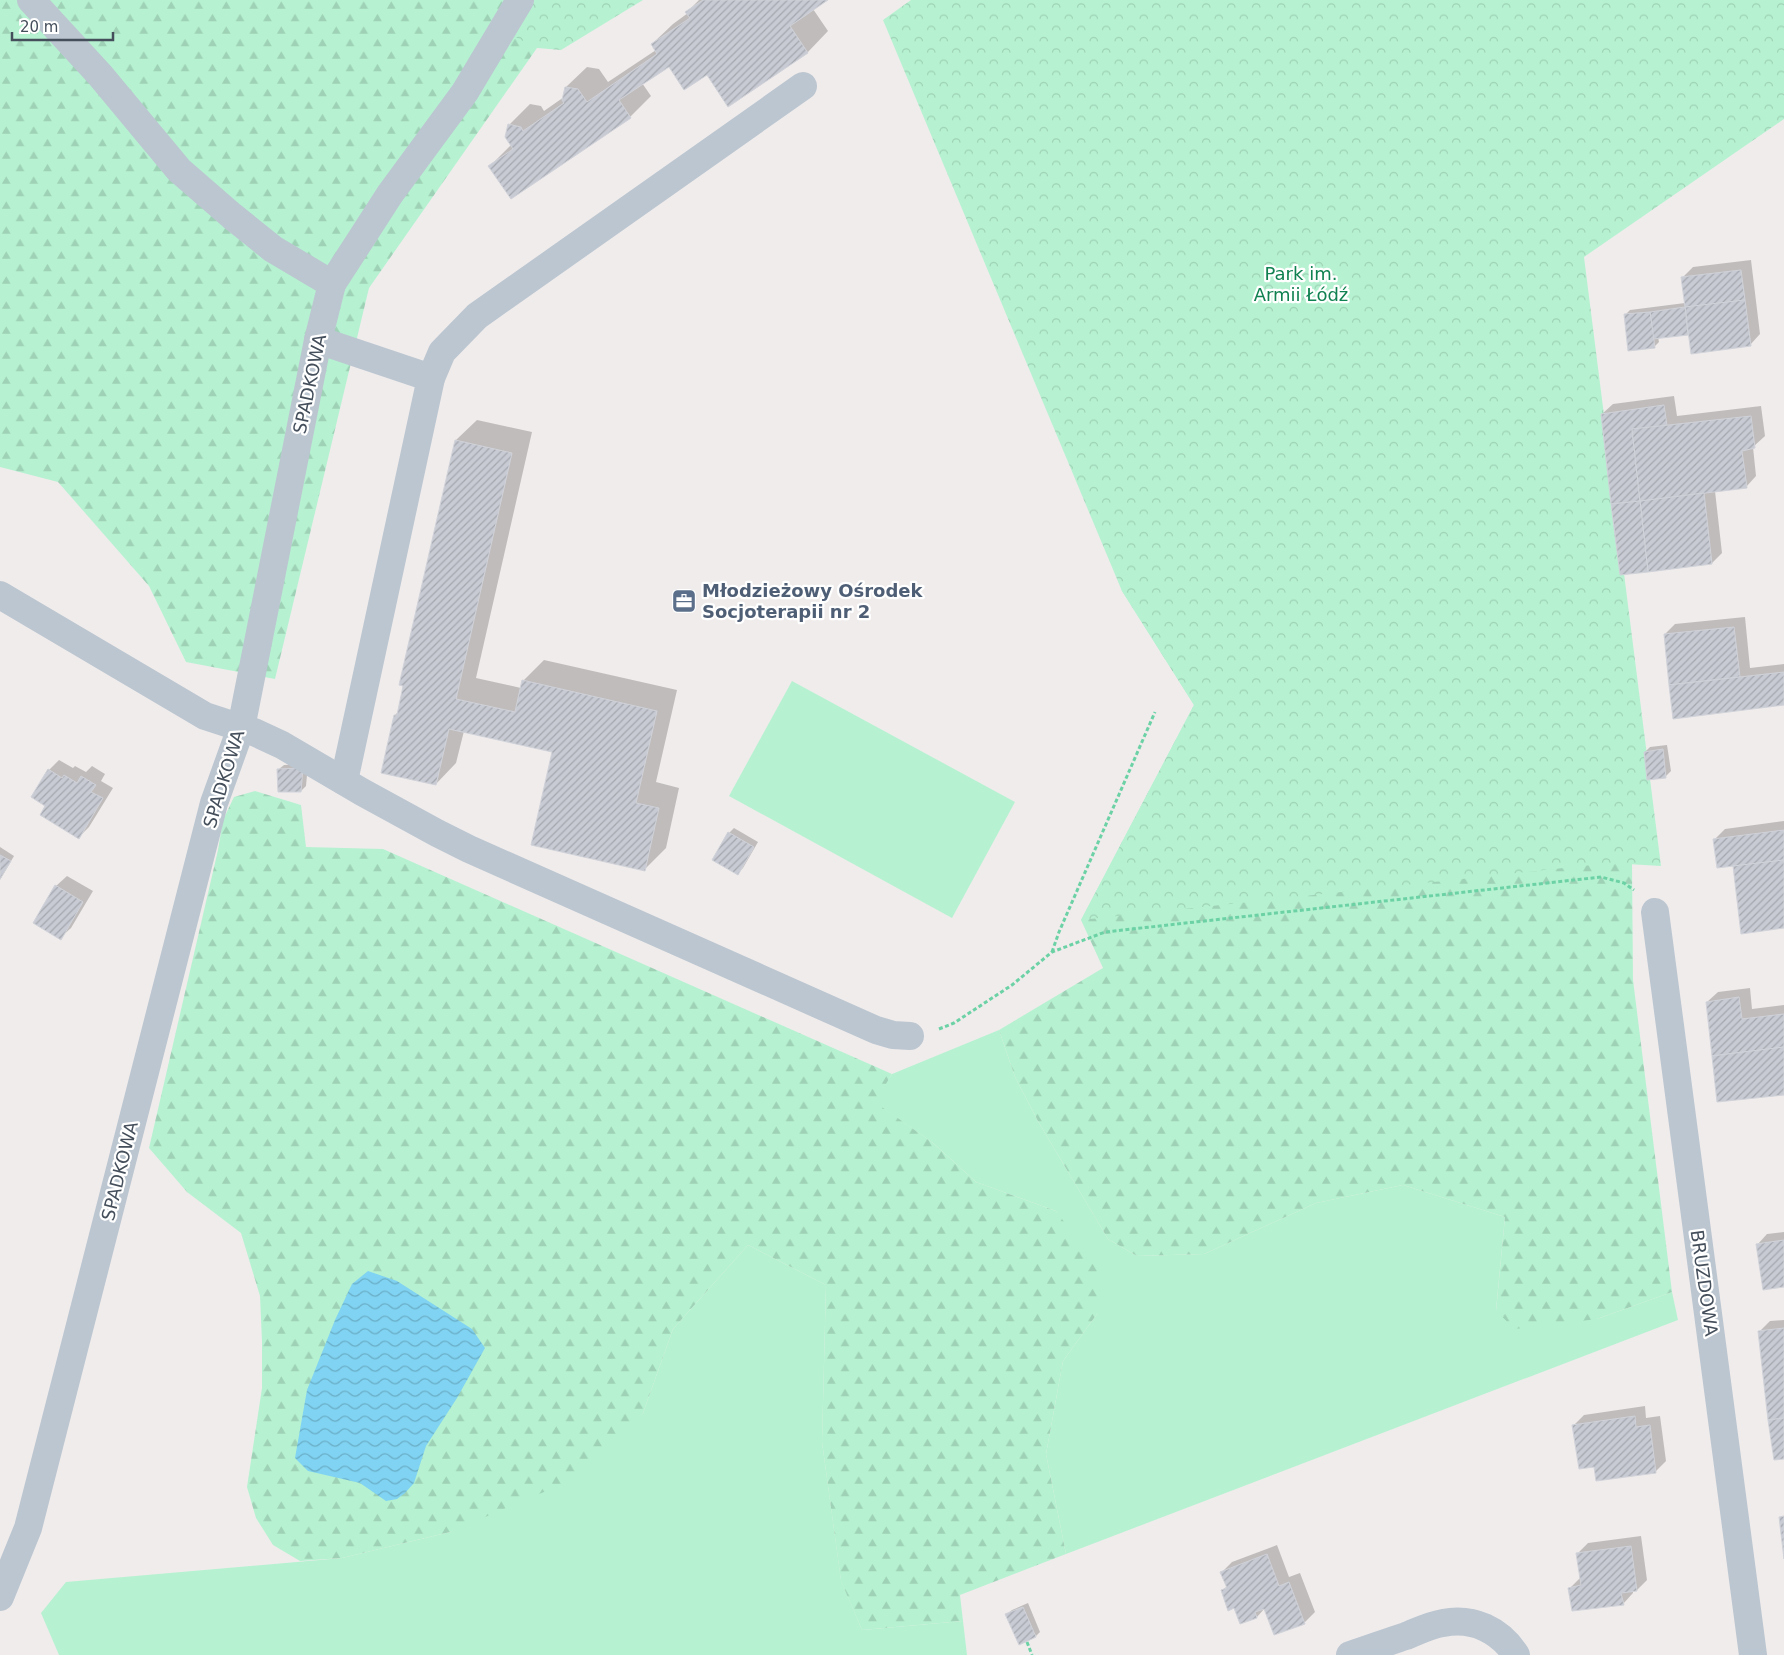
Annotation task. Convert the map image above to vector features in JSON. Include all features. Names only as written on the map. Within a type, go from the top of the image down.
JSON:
[{"type":"street","points":[[31,0],[100,74],[179,170],[273,249],[332,284]]},
{"type":"street","name":"SPADKOWA","points":[[0,1597],[28,1528],[214,803],[241,728],[318,340],[332,284],[390,194],[465,92],[520,0]]},
{"type":"street","points":[[344,781],[431,378],[442,352],[477,316],[803,86]]},
{"type":"street","points":[[318,340],[431,378]]},
{"type":"street","points":[[0,595],[205,716],[282,745],[438,833],[532,878],[876,1030],[893,1035],[910,1036]]},
{"type":"street","name":"BRUZDOWA","points":[[1655,912],[1753,1655]]},
{"type":"street","points":[[1350,1655],[1441,1623],[1460,1621],[1491,1629],[1505,1640],[1516,1655]]},
{"type":"path","points":[[1052,952],[1155,712]]},
{"type":"path","points":[[910,1036],[930,1032],[954,1023],[1012,985],[1052,952],[1105,932],[1601,877],[1624,883],[1646,898],[1655,912]]},
{"type":"path","points":[[1027,1642],[1032,1655]]},
{"type":"green space","points":[[0,0],[610,0],[537,48],[369,288],[275,679],[186,662],[149,586],[58,482],[0,467]]},
{"type":"green space","points":[[534,0],[643,0],[561,50],[537,48],[511,35]]},
{"type":"green space","name":"Park im. Armii Łódź","points":[[911,0],[1784,0],[1784,119],[1584,257],[1661,866],[1610,863],[1081,920],[1194,705],[1122,591],[883,20]]},
{"type":"green space","name":"Park im. Armii Łódź","points":[[928,0],[1647,0],[1554,271],[1632,864],[1633,980],[1672,1292],[1597,1319],[1515,1329],[1496,1311],[1505,1217],[1403,1185],[1316,1203],[1204,1254],[1137,1256],[1108,1239],[1039,1123],[1015,1077],[999,1030],[1103,968],[1081,920],[1194,705],[1122,591]]},
{"type":"green space","points":[[792,681],[1015,802],[952,918],[729,796]]},
{"type":"green space","points":[[255,791],[301,805],[306,847],[383,849],[892,1074],[875,1102],[933,1143],[976,1182],[1056,1211],[1101,1271],[1097,1314],[1063,1361],[1046,1454],[1066,1554],[960,1595],[963,1621],[862,1630],[841,1581],[822,1442],[826,1285],[748,1245],[673,1329],[643,1413],[577,1478],[450,1532],[342,1558],[300,1561],[273,1545],[256,1518],[247,1487],[262,1388],[262,1342],[260,1296],[241,1233],[187,1192],[149,1148],[218,850],[223,820],[234,797]]},
{"type":"green space","points":[[999,1030],[1015,1077],[1039,1123],[1108,1239],[1137,1256],[1204,1254],[1316,1203],[1403,1185],[1505,1217],[1496,1310],[1597,1319],[1672,1292],[1678,1320],[1066,1554],[1046,1454],[1063,1361],[1097,1314],[1056,1211],[976,1182],[933,1143],[874,1102],[892,1074]]},
{"type":"green space","points":[[748,1245],[826,1285],[822,1442],[841,1580],[862,1630],[963,1621],[967,1655],[59,1655],[41,1613],[66,1582],[342,1558],[450,1532],[643,1413],[673,1329]]},
{"type":"water","points":[[368,1271],[397,1281],[472,1329],[485,1348],[457,1398],[426,1446],[414,1483],[397,1499],[386,1501],[360,1483],[308,1471],[295,1458],[307,1390],[335,1320],[352,1284]]},
{"type":"building","points":[[703,0],[828,0],[790,26],[808,53],[728,107],[707,75],[684,90],[669,67],[619,100],[631,118],[511,199],[488,166],[513,149],[505,137],[508,124],[521,127],[523,131],[564,103],[562,100],[565,87],[578,89],[587,102],[657,54],[651,44],[690,18],[685,12]]},
{"type":"building","points":[[1741,270],[1745,300],[1685,307],[1681,277]]},
{"type":"building","points":[[1745,300],[1751,346],[1691,354],[1685,307]]},
{"type":"building","points":[[1685,307],[1688,335],[1653,339],[1650,312]]},
{"type":"building","points":[[1650,312],[1655,348],[1628,351],[1624,314]]},
{"type":"building","points":[[1664,405],[1667,426],[1632,429],[1640,501],[1611,504],[1601,414]]},
{"type":"building","points":[[1751,416],[1755,448],[1742,451],[1747,488],[1640,501],[1632,429]]},
{"type":"building","points":[[455,440],[512,453],[456,699],[515,712],[522,680],[657,711],[636,803],[659,808],[645,871],[531,845],[552,752],[449,729],[436,785],[381,773],[394,715],[397,715],[403,686],[399,685]]},
{"type":"building","points":[[1704,493],[1712,564],[1648,572],[1640,501]]},
{"type":"building","points":[[1640,501],[1648,572],[1620,575],[1611,504]]},
{"type":"building","points":[[1734,627],[1740,677],[1669,685],[1664,634]]},
{"type":"building","points":[[1784,672],[1784,705],[1673,719],[1669,685]]},
{"type":"building","points":[[1663,749],[1666,778],[1647,780],[1644,752]]},
{"type":"building","points":[[303,768],[301,792],[278,792],[277,769]]},
{"type":"building","points":[[48,769],[62,778],[64,775],[77,783],[81,776],[96,785],[91,792],[103,798],[79,839],[40,815],[45,806],[31,797]]},
{"type":"building","points":[[1784,830],[1784,860],[1717,868],[1713,839]]},
{"type":"building","points":[[728,832],[754,847],[738,875],[712,860]]},
{"type":"building","points":[[0,855],[11,861],[0,879]]},
{"type":"building","points":[[1784,860],[1784,928],[1741,934],[1733,866]]},
{"type":"building","points":[[55,885],[83,902],[61,940],[33,923]]},
{"type":"building","points":[[1739,997],[1742,1019],[1784,1014],[1784,1047],[1712,1056],[1706,1002]]},
{"type":"building","points":[[1784,1047],[1784,1095],[1717,1102],[1712,1056]]},
{"type":"building","points":[[1784,1240],[1784,1287],[1763,1290],[1756,1244]]},
{"type":"building","points":[[1784,1328],[1784,1418],[1768,1420],[1758,1331]]},
{"type":"building","points":[[1635,1416],[1636,1427],[1650,1425],[1656,1473],[1596,1481],[1594,1467],[1579,1469],[1572,1425]]},
{"type":"building","points":[[1784,1418],[1784,1459],[1774,1460],[1768,1420]]},
{"type":"building","points":[[1784,1516],[1784,1559],[1779,1517]]},
{"type":"building","points":[[1631,1546],[1637,1591],[1621,1593],[1624,1605],[1572,1611],[1568,1588],[1581,1585],[1576,1553]]},
{"type":"building","points":[[1267,1554],[1279,1586],[1289,1582],[1305,1624],[1274,1635],[1264,1609],[1255,1612],[1257,1618],[1240,1624],[1234,1608],[1228,1611],[1221,1590],[1227,1588],[1220,1572]]},
{"type":"building","points":[[1023,1607],[1036,1637],[1019,1645],[1005,1614]]},
{"type":"place","name":"Młodzieżowy Ośrodek Socjoterapii nr 2","points":[[684,601]]}]
